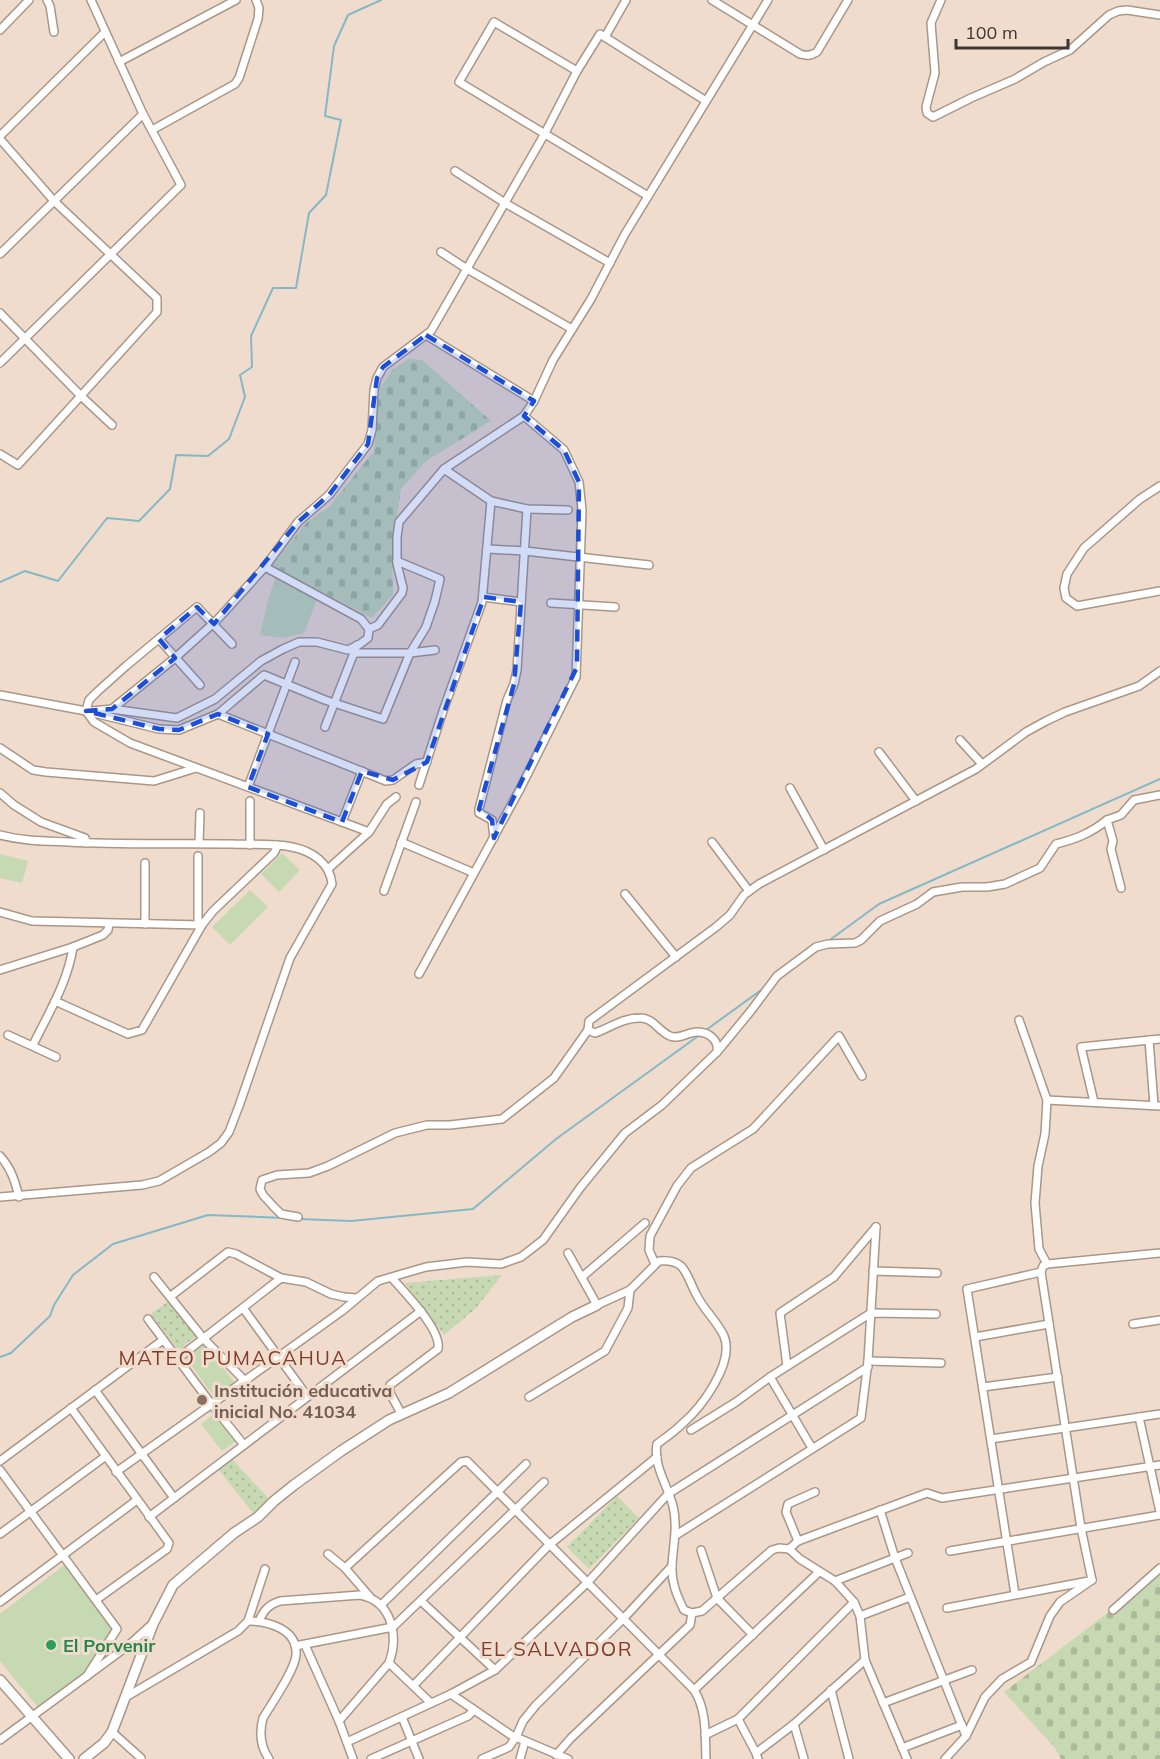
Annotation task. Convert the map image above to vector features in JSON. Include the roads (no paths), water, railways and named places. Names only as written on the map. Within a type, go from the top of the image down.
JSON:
[{"type":"street","points":[[0,30],[29,0]]},
{"type":"street","points":[[47,0],[54,32]]},
{"type":"street","points":[[0,363],[181,185],[143,114],[91,0]]},
{"type":"street","points":[[119,62],[236,0]]},
{"type":"street","points":[[152,130],[234,84],[239,78],[258,19],[259,8],[256,0]]},
{"type":"street","points":[[605,37],[626,0]]},
{"type":"street","points":[[712,0],[800,54],[811,56],[817,52],[848,0]]},
{"type":"street","points":[[369,629],[378,625],[402,593],[397,561],[399,522],[444,469],[524,417],[553,360],[625,234],[768,0]]},
{"type":"street","points":[[941,0],[933,17],[931,28],[935,73],[926,107],[927,113],[933,117],[1015,79],[1070,50],[1109,15],[1127,10],[1160,15]]},
{"type":"street","points":[[577,71],[494,22],[459,82],[648,196]]},
{"type":"street","points":[[0,454],[18,465],[157,312],[157,298],[54,201],[0,137],[105,32]]},
{"type":"street","points":[[112,709],[175,658],[213,623],[265,567],[298,522],[329,495],[368,444],[372,430],[374,390],[383,367],[431,331],[600,34],[706,101]]},
{"type":"street","points":[[0,254],[143,114]]},
{"type":"street","points":[[455,171],[505,203],[610,262]]},
{"type":"street","points":[[441,252],[572,329]]},
{"type":"street","points":[[0,313],[112,425]]},
{"type":"street","points":[[426,335],[534,401]]},
{"type":"street","points":[[418,974],[494,838],[576,677],[582,510],[579,482],[564,450],[524,417]]},
{"type":"street","points":[[444,469],[491,501],[527,509],[568,510]]},
{"type":"street","points":[[1160,486],[1140,499],[1084,548],[1067,574],[1064,588],[1066,598],[1077,606],[1160,591]]},
{"type":"street","points":[[419,785],[483,597],[491,501]]},
{"type":"street","points":[[494,838],[492,820],[479,813],[479,809],[507,700],[516,677],[527,509]]},
{"type":"street","points":[[488,549],[649,565]]},
{"type":"street","points":[[0,695],[86,711],[159,729],[179,730],[218,714],[264,675],[334,703],[383,719],[410,653],[426,627],[440,579],[397,561]]},
{"type":"street","points":[[265,567],[362,620],[369,629],[368,638],[355,649],[325,727]]},
{"type":"street","points":[[483,597],[521,602]]},
{"type":"street","points":[[551,603],[615,607]]},
{"type":"street","points":[[86,711],[89,700],[197,607],[232,644]]},
{"type":"street","points":[[159,639],[200,685]]},
{"type":"street","points":[[86,711],[112,709],[177,718],[215,699],[261,662],[299,642],[317,642],[348,650],[410,653],[435,650]]},
{"type":"street","points":[[248,787],[295,662]]},
{"type":"street","points":[[298,1217],[281,1214],[273,1206],[260,1189],[262,1180],[277,1175],[309,1173],[328,1166],[395,1132],[427,1125],[450,1125],[502,1119],[554,1078],[588,1030],[589,1021],[730,915],[744,894],[982,764],[1026,732],[1046,721],[1139,686],[1160,671]]},
{"type":"street","points":[[86,711],[94,722],[130,743],[369,832]]},
{"type":"street","points":[[218,714],[386,781],[393,780],[416,764],[427,762]]},
{"type":"street","points":[[960,740],[982,764]]},
{"type":"street","points":[[0,748],[33,770],[56,774],[154,781],[196,768]]},
{"type":"street","points":[[879,752],[916,801]]},
{"type":"street","points":[[342,822],[362,771]]},
{"type":"street","points":[[790,788],[824,850]]},
{"type":"street","points":[[0,793],[41,822],[85,838],[87,843]]},
{"type":"street","points":[[116,1472],[278,1357],[378,1281],[426,1267],[467,1262],[501,1264],[521,1257],[543,1240],[580,1188],[625,1133],[662,1105],[717,1052],[777,976],[816,947],[855,943],[880,921],[917,904],[933,892],[1005,884],[1040,868],[1056,844],[1077,839],[1092,832],[1107,820],[1121,815],[1134,800],[1160,795]]},
{"type":"street","points":[[328,869],[369,832],[387,804],[396,797]]},
{"type":"street","points":[[250,801],[250,845]]},
{"type":"street","points":[[384,891],[416,802]]},
{"type":"street","points":[[199,843],[200,813]]},
{"type":"street","points":[[1107,820],[1113,841],[1111,849],[1121,888]]},
{"type":"street","points":[[0,835],[19,840],[87,843],[199,843],[293,847],[313,854],[326,864],[331,874],[332,884],[290,958],[239,1106],[229,1132],[221,1143],[159,1181],[142,1185],[0,1197]]},
{"type":"street","points":[[401,842],[474,873]]},
{"type":"street","points":[[712,842],[749,891]]},
{"type":"street","points":[[55,1001],[128,1034],[142,1030],[200,925],[274,853],[276,845]]},
{"type":"street","points":[[198,856],[200,925]]},
{"type":"street","points":[[145,863],[145,924]]},
{"type":"street","points":[[625,894],[676,957]]},
{"type":"street","points":[[0,912],[32,921],[200,925]]},
{"type":"street","points":[[0,970],[103,935],[110,924]]},
{"type":"street","points":[[33,1046],[71,963],[73,947]]},
{"type":"street","points":[[588,1030],[595,1033],[625,1019],[646,1018],[673,1037],[697,1032],[709,1034],[718,1046],[717,1052]]},
{"type":"street","points":[[1019,1020],[1047,1100],[1045,1134],[1038,1166],[1035,1203],[1039,1249],[1047,1264]]},
{"type":"street","points":[[8,1035],[56,1058]]},
{"type":"street","points":[[655,1264],[649,1250],[650,1236],[678,1186],[692,1168],[753,1129],[838,1036],[862,1076]]},
{"type":"street","points":[[1094,1102],[1081,1047],[1160,1039]]},
{"type":"street","points":[[1047,1100],[1157,1105],[1149,1040]]},
{"type":"street","points":[[0,1156],[8,1164],[19,1197]]},
{"type":"street","points":[[582,1277],[645,1223]]},
{"type":"street","points":[[676,1535],[861,1418],[868,1364],[876,1227],[834,1277],[780,1313],[786,1366]]},
{"type":"street","points":[[171,1296],[228,1252],[281,1278],[306,1282],[344,1298],[357,1298]]},
{"type":"street","points":[[568,1253],[597,1305]]},
{"type":"street","points":[[1092,1580],[1041,1272],[1043,1266],[1047,1264],[1160,1253]]},
{"type":"street","points":[[84,1759],[104,1743],[112,1732],[153,1624],[173,1585],[234,1533],[258,1517],[281,1495],[341,1451],[389,1420],[449,1393],[572,1317],[630,1290],[659,1261],[671,1260],[681,1264],[697,1297],[724,1336],[727,1350],[725,1363],[709,1392],[684,1424],[657,1444],[657,1457],[673,1505],[676,1535],[672,1579],[676,1596],[684,1610],[692,1613],[702,1611],[772,1550],[779,1548],[789,1549],[835,1581],[854,1602],[860,1616],[865,1660],[907,1759]]},
{"type":"street","points":[[873,1271],[937,1273]]},
{"type":"street","points":[[1015,1594],[967,1289],[1041,1272]]},
{"type":"street","points":[[154,1277],[203,1338],[245,1381]]},
{"type":"street","points":[[177,1359],[281,1278]]},
{"type":"street","points":[[392,1278],[421,1311],[439,1343],[438,1348],[390,1385],[390,1393],[402,1415]]},
{"type":"street","points":[[529,1396],[605,1352],[628,1308],[630,1290]]},
{"type":"street","points":[[243,1308],[308,1396]]},
{"type":"street","points":[[149,1517],[421,1311]]},
{"type":"street","points":[[691,1430],[736,1402],[786,1366],[871,1313],[936,1314]]},
{"type":"street","points":[[148,1318],[244,1445]]},
{"type":"street","points":[[1133,1324],[1160,1320]]},
{"type":"street","points":[[975,1338],[1049,1324]]},
{"type":"street","points":[[0,1461],[163,1340]]},
{"type":"street","points":[[346,1742],[451,1694],[495,1670],[587,1583],[668,1494],[868,1364],[940,1363]]},
{"type":"street","points":[[770,1377],[812,1448]]},
{"type":"street","points":[[983,1386],[1058,1377]]},
{"type":"street","points":[[95,1390],[174,1498]]},
{"type":"street","points":[[71,1408],[169,1543],[167,1549],[96,1600]]},
{"type":"street","points":[[991,1439],[1160,1414]]},
{"type":"street","points":[[950,1551],[1160,1514],[1139,1417]]},
{"type":"street","points":[[0,1534],[106,1456]]},
{"type":"street","points":[[414,1685],[549,1545],[657,1457]]},
{"type":"street","points":[[345,1568],[461,1462],[467,1461],[694,1690],[700,1700],[705,1735],[705,1759]]},
{"type":"street","points":[[381,1605],[526,1464]]},
{"type":"street","points":[[789,1549],[798,1541],[927,1492],[942,1498],[1160,1465]]},
{"type":"street","points":[[0,1470],[117,1629],[87,1676]]},
{"type":"street","points":[[295,1646],[393,1627],[544,1482]]},
{"type":"street","points":[[798,1541],[786,1507],[815,1492]]},
{"type":"street","points":[[0,1602],[137,1500]]},
{"type":"street","points":[[880,1510],[895,1558],[966,1736]]},
{"type":"street","points":[[700,1551],[717,1598],[753,1635]]},
{"type":"street","points":[[835,1581],[908,1553]]},
{"type":"street","points":[[328,1554],[345,1568],[370,1597],[381,1605],[393,1627],[392,1654],[389,1663],[339,1721]]},
{"type":"street","points":[[482,1759],[509,1746],[523,1721],[536,1705],[624,1618],[672,1566]]},
{"type":"street","points":[[1113,1610],[1160,1568]]},
{"type":"street","points":[[126,1697],[238,1631],[248,1621],[265,1569]]},
{"type":"street","points":[[694,1690],[819,1572]]},
{"type":"street","points":[[947,1608],[1092,1580]]},
{"type":"street","points":[[945,1759],[966,1736],[985,1697],[1002,1679],[1031,1662],[1050,1616],[1060,1602],[1092,1580]]},
{"type":"street","points":[[259,1621],[269,1605],[280,1601],[360,1594],[370,1597]]},
{"type":"street","points":[[860,1616],[910,1597]]},
{"type":"street","points":[[421,1601],[495,1670]]},
{"type":"street","points":[[705,1735],[738,1719],[854,1602]]},
{"type":"street","points":[[556,1755],[690,1625],[692,1613]]},
{"type":"street","points":[[248,1621],[259,1621],[286,1631],[295,1646],[296,1656],[292,1666],[263,1718],[262,1745],[269,1759]]},
{"type":"street","points":[[0,1740],[129,1645],[153,1624]]},
{"type":"street","points":[[305,1645],[339,1721],[353,1759]]},
{"type":"street","points":[[738,1719],[757,1756],[865,1660]]},
{"type":"street","points":[[389,1663],[431,1703]]},
{"type":"street","points":[[883,1703],[972,1670]]},
{"type":"street","points":[[0,1680],[69,1759]]},
{"type":"street","points":[[831,1690],[849,1759]]},
{"type":"street","points":[[451,1694],[516,1737],[568,1759]]},
{"type":"street","points":[[372,1759],[468,1716],[474,1710]]},
{"type":"street","points":[[402,1717],[419,1759]]},
{"type":"street","points":[[794,1724],[804,1759]]},
{"type":"street","points":[[902,1748],[962,1725]]},
{"type":"street","points":[[112,1732],[141,1758]]},
{"type":"street","points":[[520,1759],[525,1741]]},
{"type":"waterway","points":[[0,582],[25,571],[58,581],[107,518],[139,521],[170,489],[176,455],[208,456],[229,439],[245,397],[240,375],[252,367],[251,336],[273,288],[296,288],[309,213],[326,195],[341,120],[325,116],[334,46],[348,15],[381,0]]},
{"type":"waterway","points":[[827,942],[879,904],[1160,779]]},
{"type":"waterway","points":[[706,1030],[764,988]]},
{"type":"waterway","points":[[299,1219],[351,1221],[473,1209],[556,1139],[701,1034]]},
{"type":"waterway","points":[[0,1357],[11,1353],[50,1316],[54,1305],[73,1275],[113,1244],[208,1215],[285,1218]]},
{"type":"place","name":"Institución educativa inicial No. 41034","points":[[202,1400]]},
{"type":"place","name":"El Porvenir","points":[[51,1645]]},
{"type":"district","name":"MATEO PUMACAHUA","points":[[233,1357]]},
{"type":"district","name":"EL SALVADOR","points":[[557,1648]]}]
